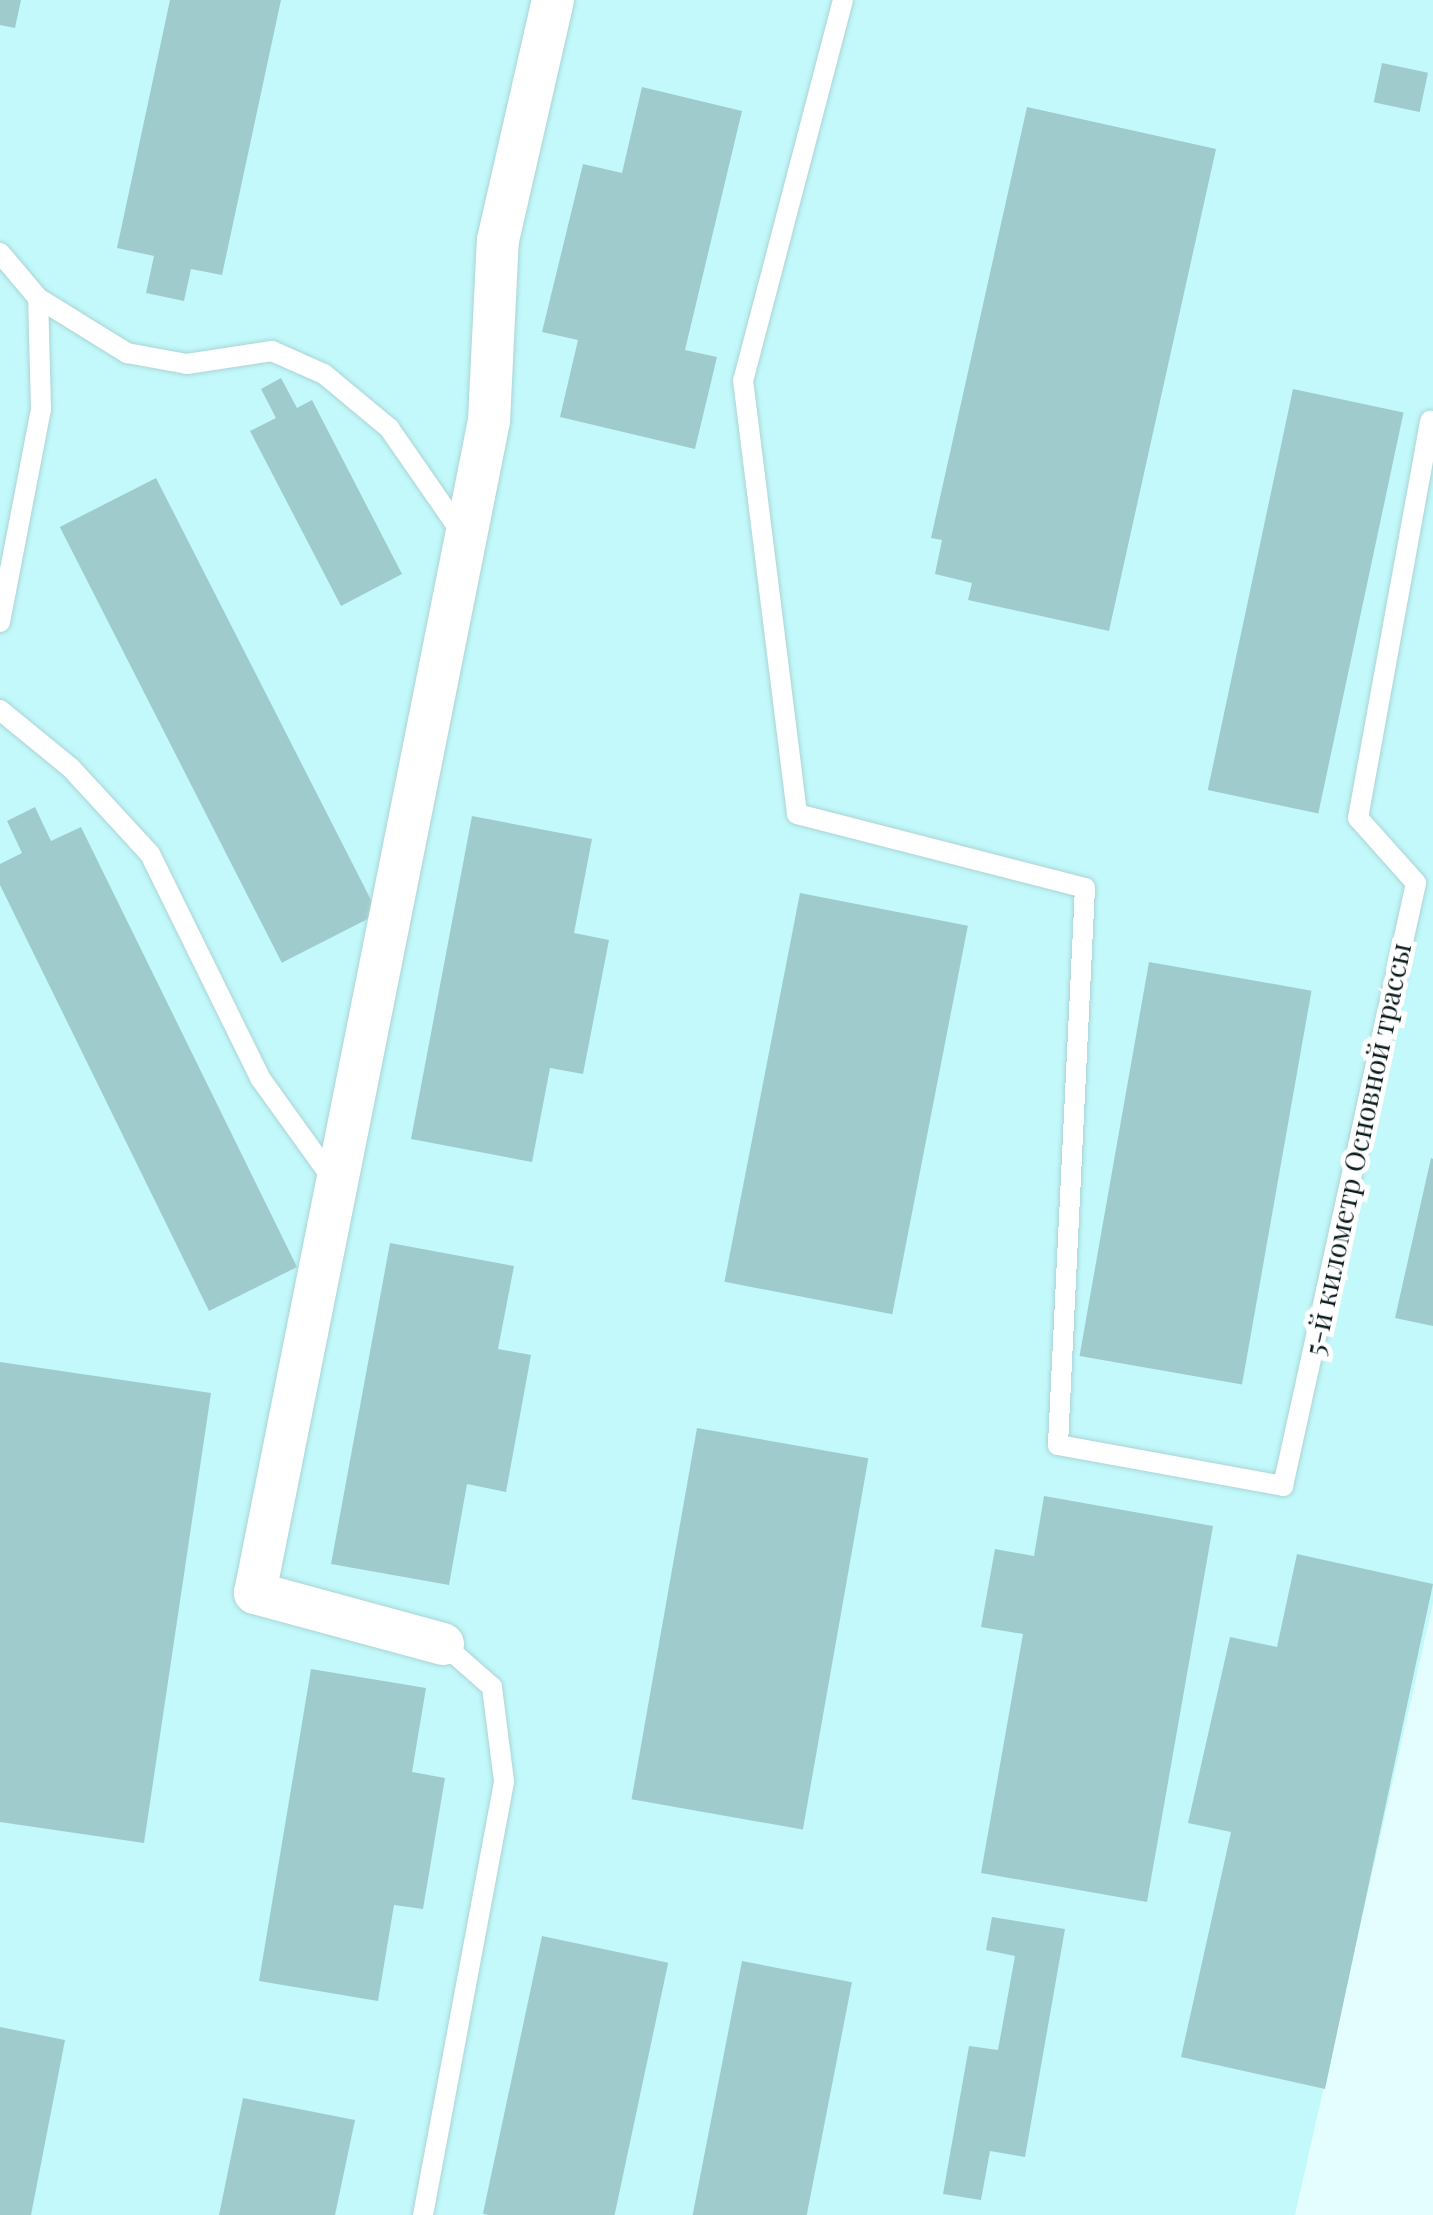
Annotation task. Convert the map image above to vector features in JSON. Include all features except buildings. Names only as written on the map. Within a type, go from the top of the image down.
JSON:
[{"type":"street","points":[[443,1644],[254,1593],[489,422],[498,240],[553,0]]},
{"type":"lane","name":"5-й километр Основной трассы","points":[[842,0],[742,380],[797,814],[1085,888],[1058,1445],[1283,1486],[1425,884],[1358,818],[1430,420]]},
{"type":"lane","points":[[0,253],[38,298],[127,353],[187,364],[272,351],[324,374],[389,428],[466,540]]},
{"type":"lane","points":[[0,622],[41,409],[38,298]]},
{"type":"lane","points":[[0,710],[70,767],[150,854],[260,1078],[338,1187]]},
{"type":"lane","points":[[423,2215],[504,1781],[492,1687],[443,1644]]},
{"type":"shaded area","points":[[0,0],[1433,0],[1433,1603],[1295,2215],[0,2215]]}]
